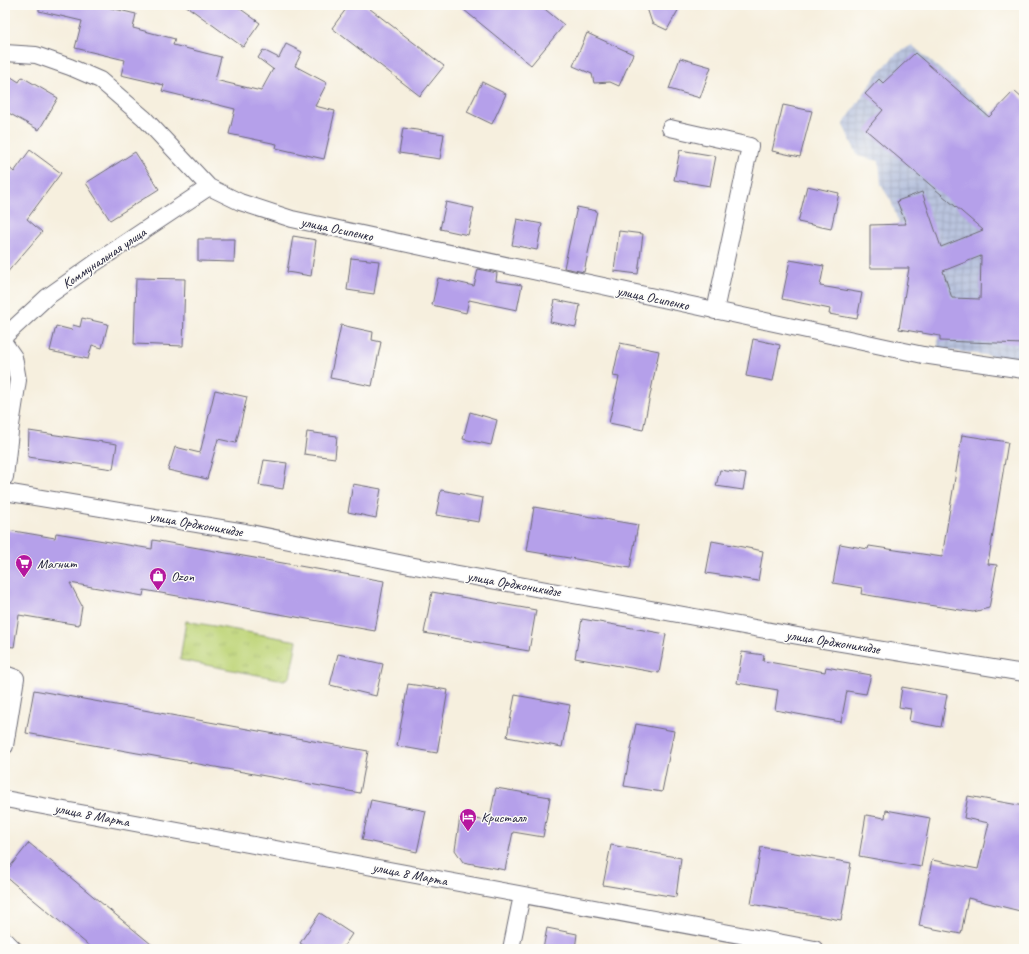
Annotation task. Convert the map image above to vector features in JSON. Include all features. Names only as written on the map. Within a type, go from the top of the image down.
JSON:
[{"type":"street","name":"улица Осипенко","points":[[5,53],[36,55],[100,80],[144,118],[209,187],[240,202],[292,219],[923,355],[1024,370]]},
{"type":"street","points":[[670,128],[750,146],[715,311]]},
{"type":"street","name":"Коммунальная улица","points":[[5,336],[47,297],[209,187]]},
{"type":"street","points":[[5,344],[14,357],[18,380],[5,477]]},
{"type":"street","name":"улица Орджоникидзе","points":[[5,492],[244,532],[409,565],[798,636],[1024,673]]},
{"type":"street","points":[[5,674],[16,678],[5,746]]},
{"type":"street","name":"улица 8 Марта","points":[[5,799],[815,949]]},
{"type":"street","points":[[511,949],[522,895]]},
{"type":"street","points":[[5,940],[14,949]]},
{"type":"shaded area","points":[[912,45],[1024,142],[1024,360],[938,349],[937,304],[912,262],[891,201],[881,185],[879,161],[858,156],[843,125],[875,77],[896,54]]},
{"type":"green space","points":[[186,621],[297,641],[290,677],[284,680],[180,660]]},
{"type":"building","points":[[39,5],[98,5],[136,14],[133,28],[175,39],[173,45],[221,57],[215,80],[261,91],[273,69],[258,58],[263,50],[279,58],[286,44],[302,52],[295,66],[327,83],[315,106],[335,111],[324,159],[276,148],[277,144],[229,134],[235,109],[162,91],[164,85],[121,75],[125,60],[75,48],[82,21],[39,11]]},
{"type":"building","points":[[185,5],[235,5],[260,23],[243,47]]},
{"type":"building","points":[[349,5],[365,5],[444,66],[420,96],[332,28]]},
{"type":"building","points":[[458,5],[540,5],[564,25],[531,65]]},
{"type":"building","points":[[646,5],[681,5],[667,30],[652,23]]},
{"type":"building","points":[[587,33],[633,54],[619,86],[610,82],[594,83],[592,74],[573,66]]},
{"type":"building","points":[[915,53],[989,117],[1014,91],[1024,100],[1024,344],[940,341],[940,336],[899,329],[909,268],[870,268],[870,225],[906,224],[897,201],[922,192],[941,247],[983,230],[866,130],[883,110],[865,94],[879,79],[883,83]],"holes":[[[981,256],[980,299],[952,298],[943,271]]]},
{"type":"building","points":[[680,58],[711,67],[700,98],[669,89]]},
{"type":"building","points":[[5,73],[19,82],[22,77],[58,98],[39,130],[5,111]]},
{"type":"building","points":[[482,82],[506,94],[492,124],[467,112]]},
{"type":"building","points":[[783,105],[812,111],[800,157],[772,151]]},
{"type":"building","points":[[403,128],[444,134],[440,159],[399,153]]},
{"type":"building","points":[[30,150],[61,173],[27,219],[42,232],[5,275],[5,164],[14,172]]},
{"type":"building","points":[[680,150],[716,156],[710,186],[674,180]]},
{"type":"building","points":[[135,152],[159,189],[110,220],[86,183]]},
{"type":"building","points":[[807,186],[839,193],[831,229],[798,222]]},
{"type":"building","points":[[446,202],[474,208],[468,235],[440,229]]},
{"type":"building","points":[[577,207],[597,211],[584,272],[564,268]]},
{"type":"building","points":[[517,219],[542,224],[537,250],[512,245]]},
{"type":"building","points":[[619,231],[643,234],[638,274],[614,271]]},
{"type":"building","points":[[293,236],[316,240],[311,276],[287,272]]},
{"type":"building","points":[[198,239],[235,239],[234,262],[198,261]]},
{"type":"building","points":[[351,258],[379,261],[374,294],[347,290]]},
{"type":"building","points":[[790,260],[824,266],[820,286],[862,293],[857,319],[829,314],[830,309],[782,299]]},
{"type":"building","points":[[478,269],[497,273],[496,281],[522,285],[517,310],[469,300],[466,313],[432,305],[438,278],[474,286]]},
{"type":"building","points":[[136,278],[185,279],[183,346],[134,344]]},
{"type":"building","points":[[555,300],[580,305],[576,327],[550,322]]},
{"type":"building","points":[[82,318],[108,324],[102,348],[92,345],[88,359],[50,351],[56,326],[72,330],[73,325],[80,327]]},
{"type":"building","points":[[341,325],[373,332],[372,340],[381,342],[372,386],[330,378]]},
{"type":"building","points":[[753,339],[780,345],[773,381],[746,376]]},
{"type":"building","points":[[620,343],[659,351],[643,430],[609,423],[619,377],[613,376]]},
{"type":"building","points":[[215,390],[247,397],[236,443],[218,439],[207,479],[168,470],[175,447],[200,453]]},
{"type":"building","points":[[470,412],[497,420],[491,445],[463,439]]},
{"type":"building","points":[[29,431],[117,444],[113,469],[28,457]]},
{"type":"building","points":[[307,432],[337,436],[335,458],[304,454]]},
{"type":"building","points":[[962,435],[1008,442],[988,564],[997,565],[989,608],[973,612],[922,604],[861,594],[862,588],[833,583],[840,544],[868,549],[869,546],[942,557]]},
{"type":"building","points":[[264,460],[287,463],[283,489],[259,485]]},
{"type":"building","points":[[720,470],[746,474],[743,490],[716,486]]},
{"type":"building","points":[[353,484],[381,489],[376,518],[348,512]]},
{"type":"building","points":[[441,490],[483,498],[479,522],[436,515]]},
{"type":"building","points":[[534,507],[638,525],[630,568],[527,551]]},
{"type":"building","points":[[8,530],[55,538],[56,533],[152,549],[153,540],[384,581],[375,631],[144,590],[143,596],[70,583],[82,606],[79,625],[19,615],[14,647],[5,646],[5,547]]},
{"type":"building","points":[[712,541],[763,551],[758,581],[706,573]]},
{"type":"building","points":[[432,592],[536,610],[529,651],[424,633]]},
{"type":"building","points":[[582,619],[666,634],[659,673],[575,658]]},
{"type":"building","points":[[742,652],[764,655],[763,661],[825,672],[826,667],[871,675],[866,694],[847,691],[841,722],[775,710],[778,690],[737,683]]},
{"type":"building","points":[[338,654],[383,664],[376,696],[330,685]]},
{"type":"building","points":[[408,684],[448,690],[437,753],[397,746]]},
{"type":"building","points":[[902,687],[947,695],[941,727],[909,721],[911,709],[899,707]]},
{"type":"building","points":[[34,690],[368,751],[360,793],[26,733]]},
{"type":"building","points":[[515,695],[570,705],[562,747],[507,737]]},
{"type":"building","points":[[636,724],[674,731],[662,792],[624,786]]},
{"type":"building","points":[[496,788],[550,797],[543,837],[513,832],[505,870],[463,862],[455,850],[460,817],[489,821]]},
{"type":"building","points":[[968,796],[1024,806],[1024,912],[968,898],[961,934],[919,926],[932,860],[978,869],[989,823],[964,818]]},
{"type":"building","points":[[371,800],[426,811],[417,852],[362,840]]},
{"type":"building","points":[[886,810],[930,818],[921,867],[859,856],[866,815],[885,818]]},
{"type":"building","points":[[29,843],[157,949],[93,949],[5,876],[5,873]]},
{"type":"building","points":[[611,845],[681,858],[676,897],[603,885]]},
{"type":"building","points":[[761,847],[851,863],[841,920],[751,904]]},
{"type":"building","points":[[320,913],[352,934],[342,949],[309,949],[300,943]]},
{"type":"building","points":[[547,928],[577,934],[575,949],[543,949]]},
{"type":"place","name":"Магнит","points":[[24,578]]},
{"type":"place","name":"Ozon","points":[[158,591]]},
{"type":"place","name":"Кристалл","points":[[468,832]]}]
